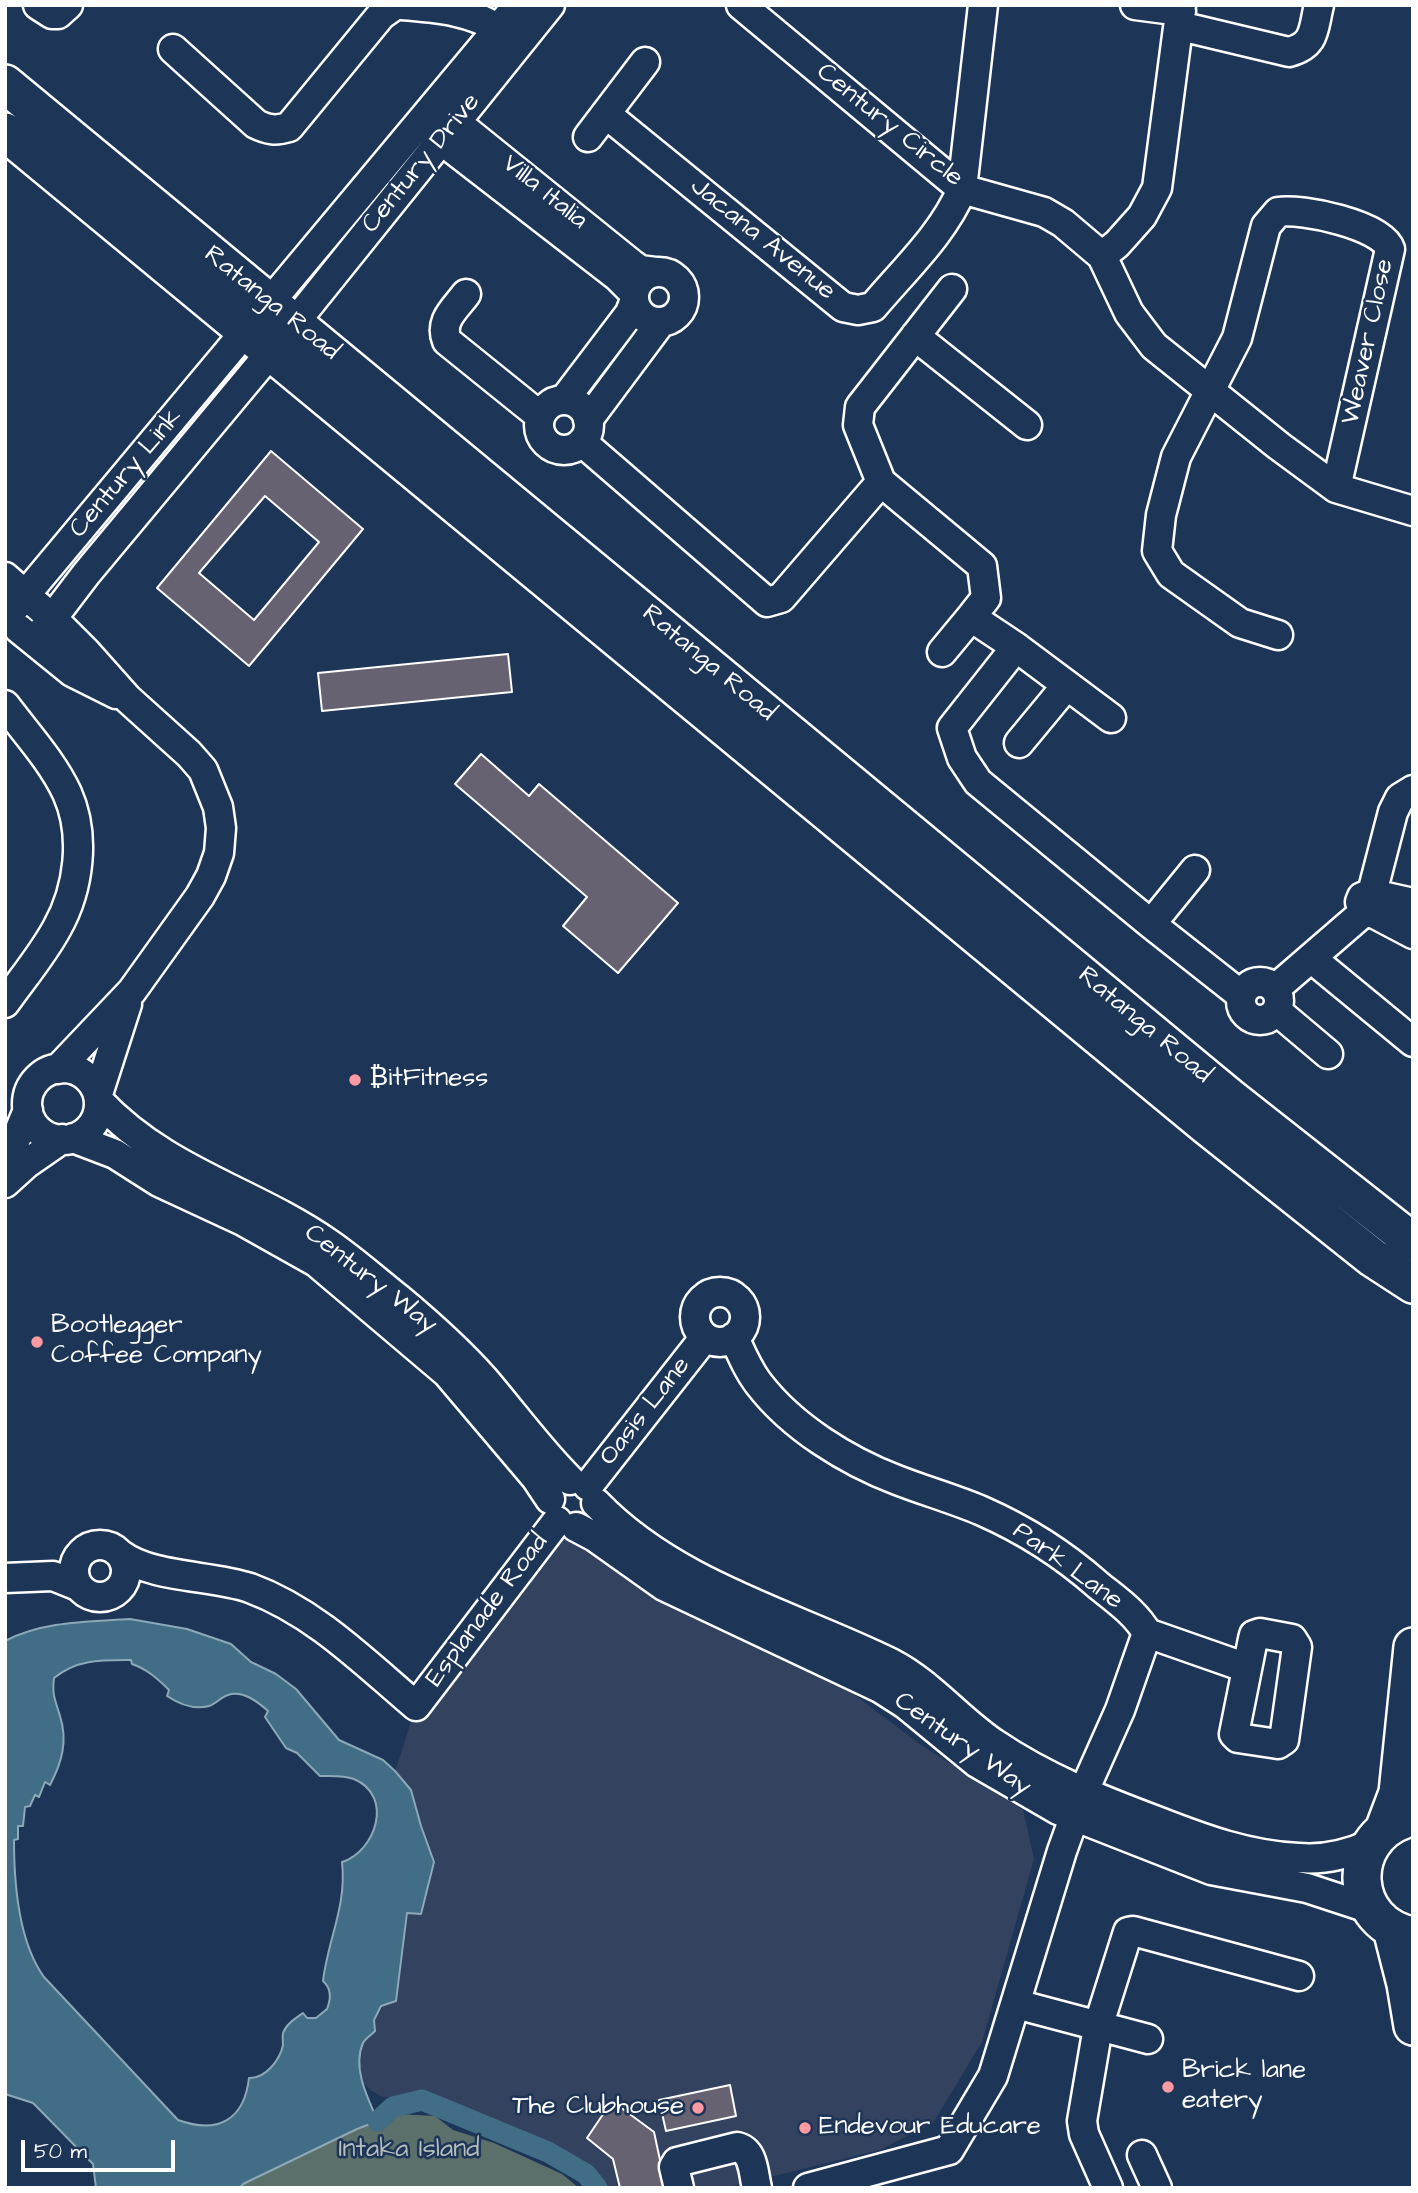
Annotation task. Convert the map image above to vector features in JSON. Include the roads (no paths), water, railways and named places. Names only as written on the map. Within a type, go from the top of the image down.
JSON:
[{"type":"main road","name":"Ratanga Road","points":[[5,84],[270,327],[1206,1125],[1373,1258],[1413,1284]]},
{"type":"main road","name":"Ratanga Road","points":[[5,132],[270,327],[340,359],[1230,1097],[1413,1242]]},
{"type":"main road","points":[[1413,1647],[1398,1793],[1389,1830],[1364,1860],[1362,1877],[1363,1890],[1392,1925],[1413,2026]]},
{"type":"street","points":[[38,5],[52,14],[58,14],[68,5]]},
{"type":"street","points":[[173,49],[256,124],[267,130],[279,130],[289,127],[382,15],[395,5]]},
{"type":"street","points":[[402,5],[470,15],[498,29]]},
{"type":"street","name":"Century Drive","points":[[438,123],[498,29],[518,5]]},
{"type":"street","name":"Century Drive","points":[[270,327],[438,123],[550,5]]},
{"type":"street","name":"Century Circle","points":[[741,5],[962,189],[1044,212],[1063,223],[1102,256]]},
{"type":"street","points":[[962,189],[983,5]]},
{"type":"street","points":[[1135,5],[1181,14],[1289,52],[1302,48],[1310,41],[1319,5]]},
{"type":"street","points":[[1181,14],[1157,188],[1142,216],[1117,244],[1102,256],[1140,330],[1154,346],[1336,488],[1413,511]]},
{"type":"street","points":[[588,137],[645,62]]},
{"type":"street","name":"Jacana Avenue","points":[[606,114],[850,310],[873,307],[955,206],[962,189]]},
{"type":"street","name":"Villa Italia","points":[[438,123],[640,270],[656,272]]},
{"type":"street","name":"Villa Italia","points":[[438,123],[618,277],[634,298]]},
{"type":"street","name":"Weaver Close","points":[[1211,390],[1237,338],[1266,226],[1272,217],[1278,212],[1299,211],[1366,228],[1382,237],[1390,249],[1388,266],[1336,488]]},
{"type":"street","points":[[564,400],[630,313],[634,298],[641,279],[656,272],[665,273],[674,277],[684,294],[678,313],[661,322],[644,318],[634,298]]},
{"type":"street","points":[[942,652],[986,598],[982,566],[881,482],[858,425],[860,407],[952,289]]},
{"type":"street","points":[[466,294],[444,324],[443,331],[447,341],[540,416]]},
{"type":"street","points":[[661,322],[623,372],[585,431],[571,449],[557,449],[546,442],[540,430],[540,416],[554,402],[575,402],[584,409],[585,431],[767,602],[781,598],[881,482]]},
{"type":"street","name":"Century Link","points":[[6,618],[15,586],[270,327]]},
{"type":"street","name":"Century Link","points":[[35,641],[270,327]]},
{"type":"street","points":[[915,336],[1027,425]]},
{"type":"street","points":[[1211,390],[1176,457],[1161,515],[1157,551],[1171,574],[1240,623],[1278,635]]},
{"type":"street","points":[[15,586],[53,619],[128,699],[203,770],[215,797],[222,828],[219,853],[211,876],[200,895],[132,991],[58,1069]]},
{"type":"street","points":[[971,617],[1016,647],[1111,719]]},
{"type":"street","points":[[6,618],[72,671],[128,699]]},
{"type":"street","points":[[1016,647],[952,728],[962,758],[978,782],[1241,995],[1241,1006],[1250,1018],[1265,1020],[1276,1000],[1311,958],[1372,904],[1393,812],[1400,798],[1413,790]]},
{"type":"street","points":[[1019,743],[1067,685]]},
{"type":"street","points":[[5,705],[48,762],[68,794],[76,828],[79,861],[70,898],[58,928],[5,1003]]},
{"type":"street","points":[[1151,924],[1195,870]]},
{"type":"street","points":[[1372,904],[1413,902]]},
{"type":"street","points":[[1372,904],[1413,934]]},
{"type":"street","points":[[1311,958],[1413,1042]]},
{"type":"street","points":[[5,1183],[26,1164],[67,1139],[84,1133],[93,1123],[98,1111],[98,1098],[132,991]]},
{"type":"street","points":[[1276,1000],[1328,1054]]},
{"type":"street","points":[[5,1165],[28,1110],[29,1096],[36,1081],[43,1075],[69,1068],[80,1072],[91,1082],[98,1098]]},
{"type":"street","name":"Century Way","points":[[98,1098],[131,1132],[164,1155],[290,1219],[358,1265],[424,1320],[463,1357],[545,1455],[595,1537],[664,1586],[880,1688],[905,1704],[977,1763],[1042,1801],[1078,1805],[1269,1855],[1299,1858],[1329,1857],[1354,1852],[1389,1830]]},
{"type":"street","points":[[28,1110],[39,1130],[50,1137],[67,1139]]},
{"type":"street","name":"Century Way","points":[[67,1139],[115,1154],[159,1182],[243,1221],[316,1262],[447,1373],[536,1478],[573,1503]]},
{"type":"street","points":[[722,1292],[735,1298],[743,1310],[743,1325],[734,1337],[720,1342],[705,1337],[696,1324],[697,1308],[707,1296],[722,1292]]},
{"type":"street","name":"Oasis Lane","points":[[573,1503],[705,1337]]},
{"type":"street","name":"Park Lane","points":[[734,1337],[760,1385],[791,1416],[823,1441],[876,1472],[968,1505],[1024,1533],[1088,1576],[1129,1611],[1147,1633],[1120,1710],[1078,1805],[993,2076],[949,2150],[808,2188]]},
{"type":"street","name":"Esplanade Road","points":[[120,1555],[138,1566],[218,1579],[249,1588],[301,1612],[329,1631],[416,1706],[573,1503]]},
{"type":"street","points":[[5,1578],[66,1581],[92,1597],[115,1593],[122,1584],[126,1570],[120,1555],[112,1548],[97,1545],[83,1551],[78,1557],[74,1572],[66,1581]]},
{"type":"street","name":"Esplanade Road","points":[[122,1584],[149,1574],[169,1572]]},
{"type":"street","points":[[1147,1633],[1247,1668]]},
{"type":"street","name":"Century Way","points":[[1078,1805],[1211,1870],[1307,1888],[1392,1925]]},
{"type":"street","points":[[1108,2188],[1084,2134],[1082,2121],[1098,2026],[1126,1935],[1130,1931],[1299,1976]]},
{"type":"street","points":[[1016,2004],[1148,2039]]},
{"type":"street","points":[[679,2188],[674,2167],[677,2162],[737,2147],[745,2149],[749,2154],[757,2188]]},
{"type":"street","points":[[1142,2155],[1157,2188]]},
{"type":"waterway","points":[[378,2121],[393,2107],[422,2100],[548,2152],[586,2174],[597,2188]]},
{"type":"place","name":"₿itFitness","points":[[355,1080]]},
{"type":"place","name":"Bootlegger Coffee Company","points":[[37,1342]]},
{"type":"place","name":"Brick lane eatery","points":[[1168,2087]]},
{"type":"place","name":"The Clubhouse","points":[[698,2108]]},
{"type":"place","name":"Endevour Educare","points":[[805,2128]]},
{"type":"park label","name":"Intaka Island","points":[[409,2151]]}]
